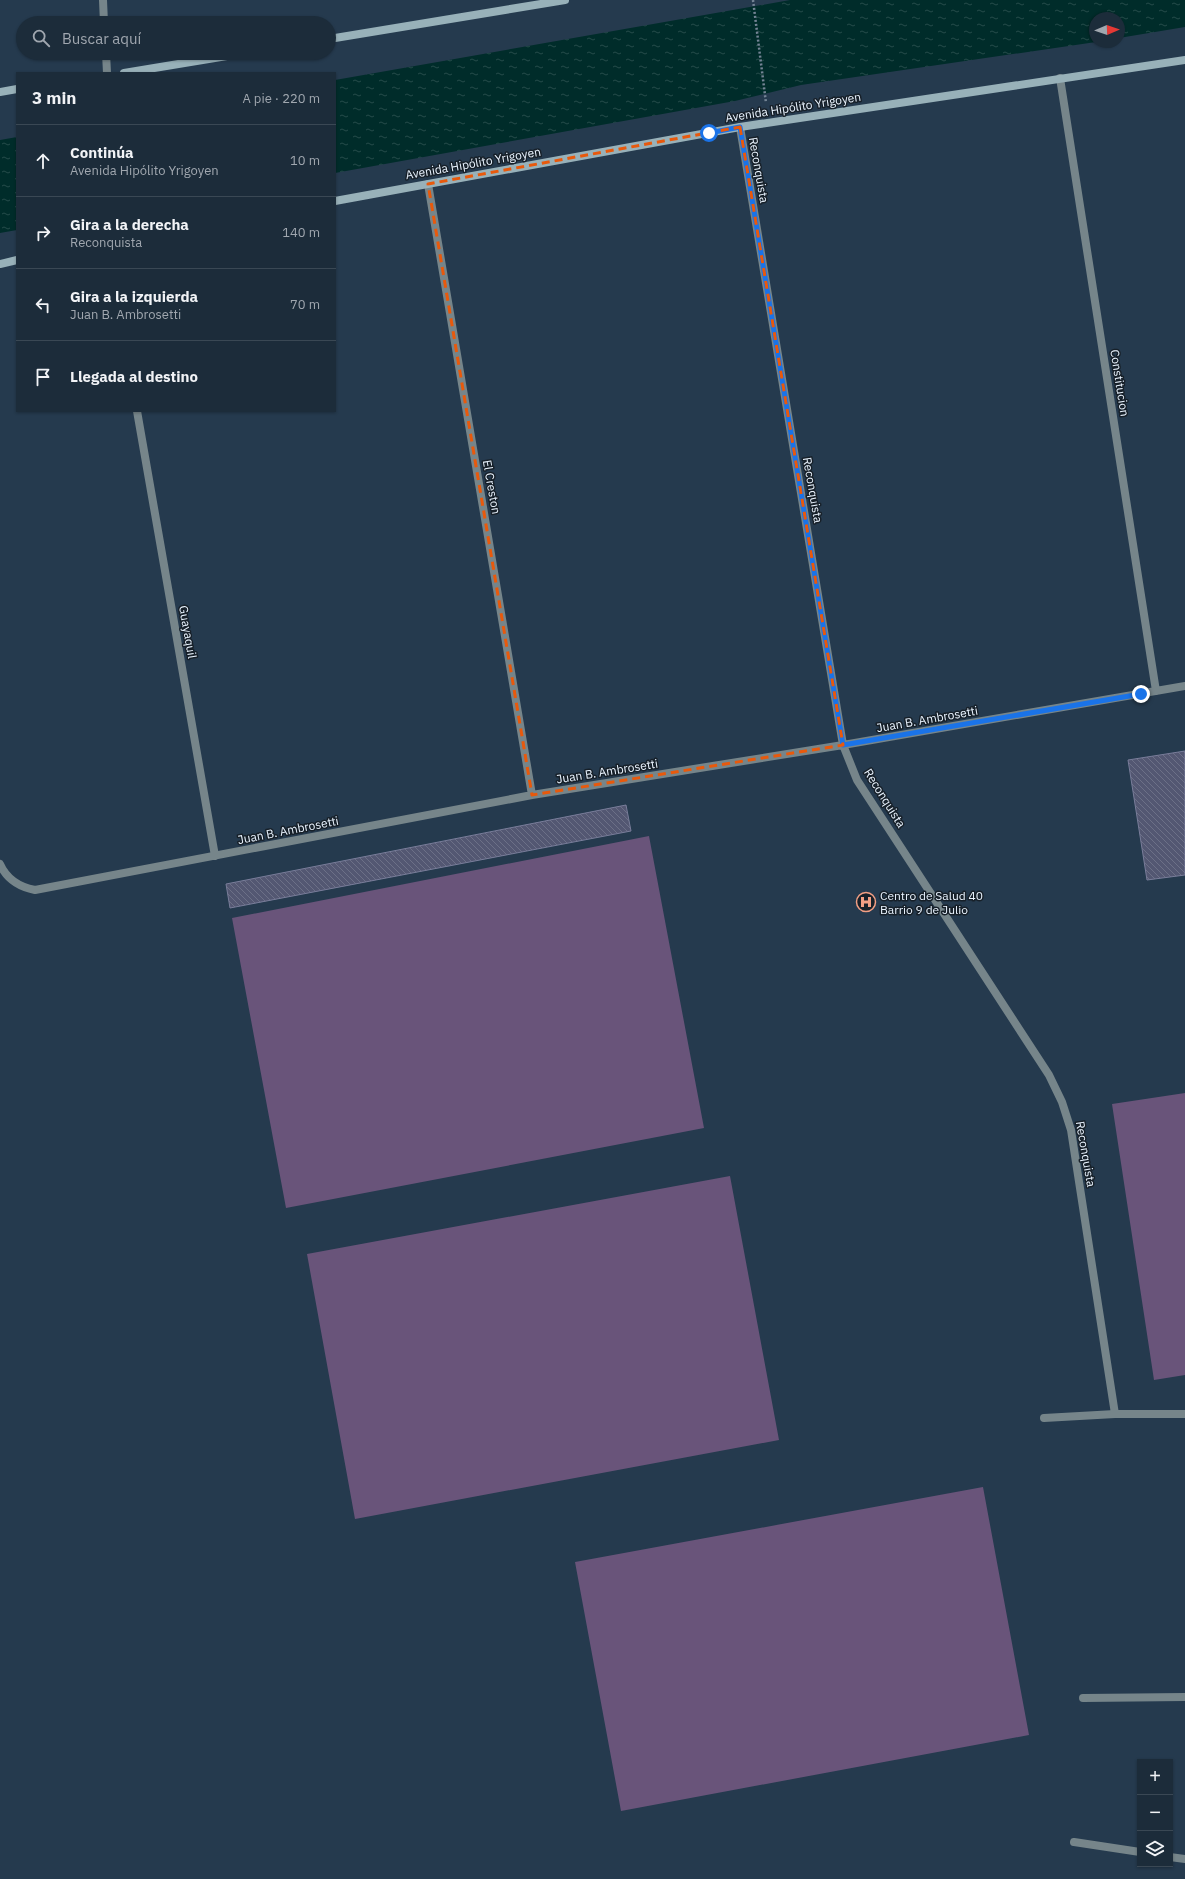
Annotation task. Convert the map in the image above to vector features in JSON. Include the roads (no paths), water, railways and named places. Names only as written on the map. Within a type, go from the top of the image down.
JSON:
[{"type":"main road","points":[[336,38],[565,0]]},
{"type":"main road","points":[[130,72],[203,60]]},
{"type":"main road","name":"Avenida Hipólito Yrigoyen","points":[[336,201],[740,127],[1185,60]]},
{"type":"main road","points":[[0,92],[16,89]]},
{"type":"main road","points":[[0,264],[16,260]]},
{"type":"street","points":[[103,0],[104,16]]},
{"type":"street","points":[[106,60],[107,72]]},
{"type":"street","name":"Constitucion","points":[[1060,78],[1156,691]]},
{"type":"street","name":"Reconquista","points":[[740,127],[843,745],[858,780],[1049,1075],[1062,1102],[1071,1130],[1115,1414]]},
{"type":"street","name":"El Creston","points":[[428,184],[532,795]]},
{"type":"street","name":"Guayaquil","points":[[137,412],[215,856]]},
{"type":"street","name":"Juan B. Ambrosetti","points":[[0,864],[13,882],[24,888],[35,890],[532,795],[843,745],[1185,686]]},
{"type":"street","points":[[1044,1418],[1115,1414],[1185,1414]]},
{"type":"street","points":[[1082,1698],[1185,1697]]},
{"type":"street","points":[[1074,1842],[1137,1852]]},
{"type":"street","points":[[1173,1857],[1185,1859]]},
{"type":"water","points":[[790,0],[1185,0],[1185,27],[1125,37],[1125,12],[1089,12],[1089,43],[801,85],[735,101],[336,173],[336,80]]},
{"type":"water","points":[[16,137],[16,230],[0,233],[0,140]]},
{"type":"place","name":"Centro de Salud 40 Barrio 9 de Julio","points":[[866,902]]}]
